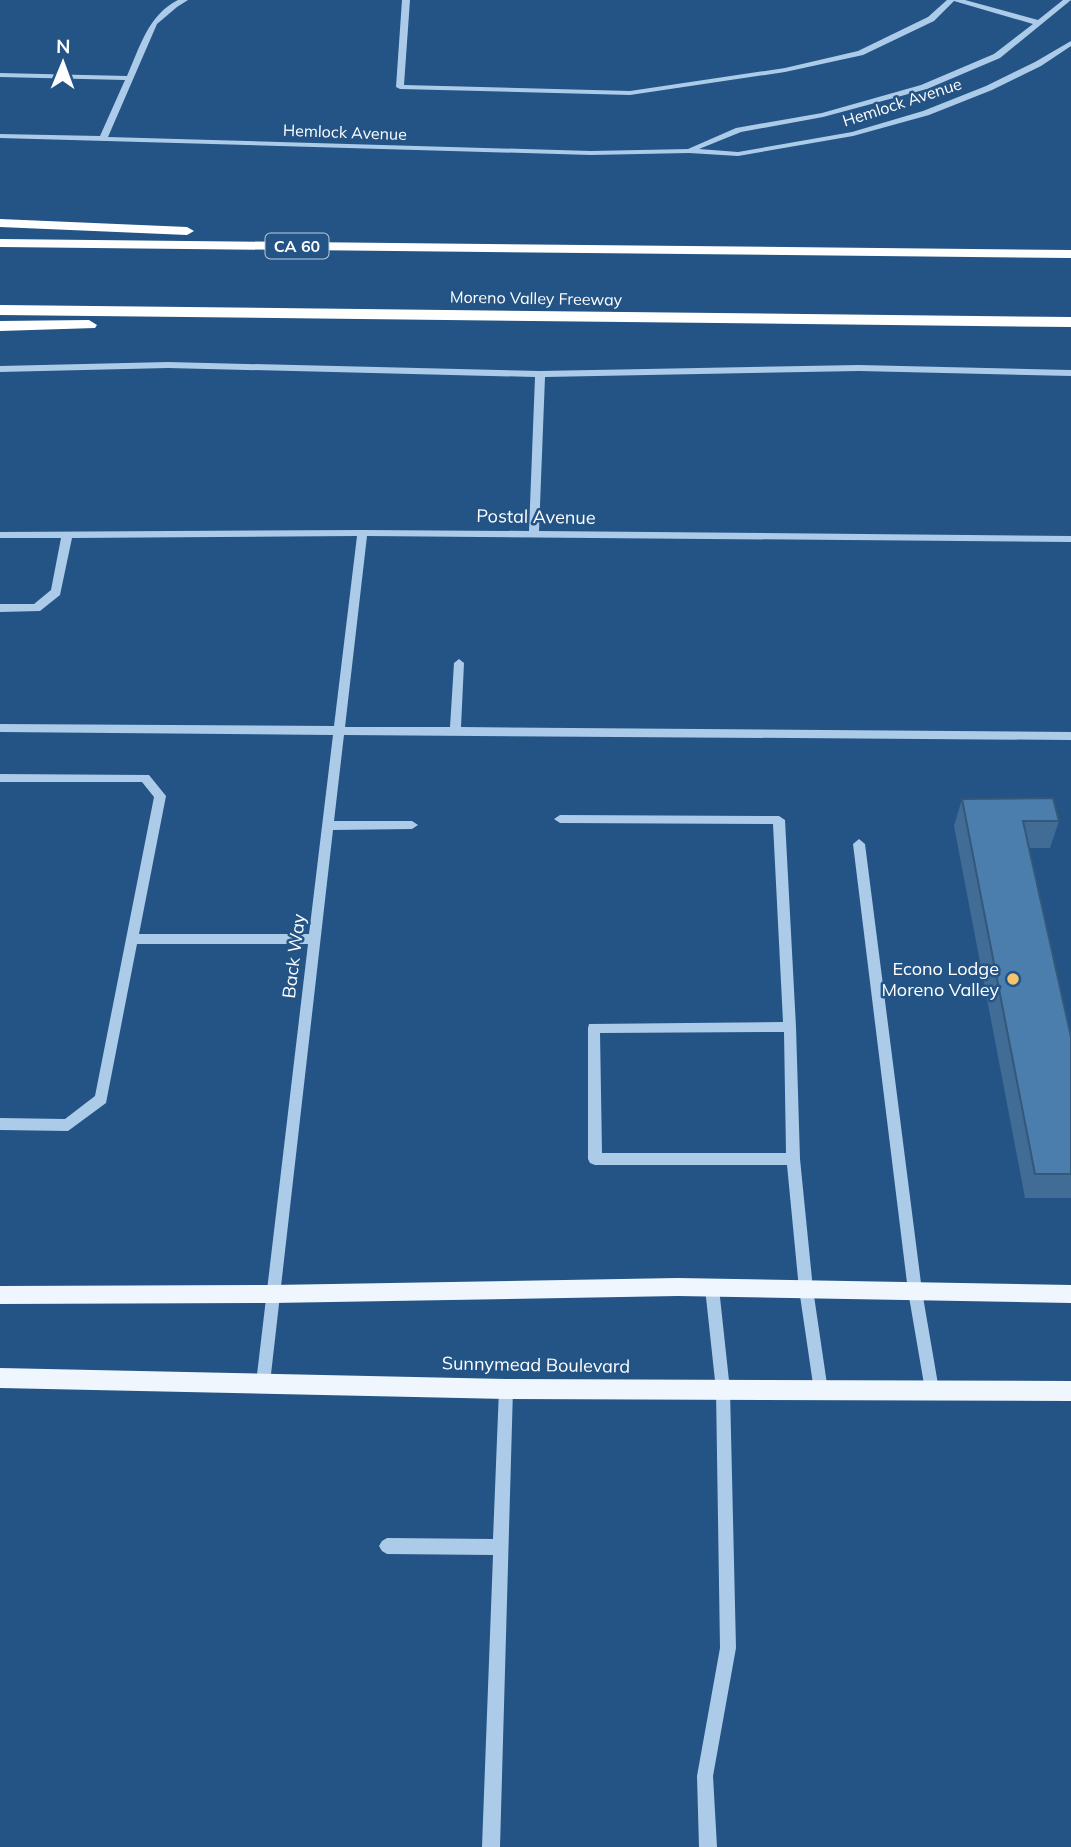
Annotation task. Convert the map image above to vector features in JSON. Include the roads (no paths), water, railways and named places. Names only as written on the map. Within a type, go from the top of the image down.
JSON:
[{"type":"highway","points":[[0,223],[595,249]]},
{"type":"highway","name":"CA 60","points":[[0,243],[1071,254]]},
{"type":"highway","name":"Moreno Valley Freeway","points":[[0,310],[1071,322]]},
{"type":"highway","points":[[0,326],[594,316]]},
{"type":"main road","points":[[0,1295],[712,1288],[1071,1294]]},
{"type":"main road","name":"Sunnymead Boulevard","points":[[0,1378],[506,1389],[1071,1391]]},
{"type":"street","points":[[103,138],[154,23],[174,5],[184,0]]},
{"type":"street","points":[[406,0],[400,87],[630,93],[785,70],[860,52],[931,19],[951,0]]},
{"type":"street","points":[[957,0],[1039,23]]},
{"type":"street","name":"Hemlock Avenue","points":[[689,151],[739,130],[823,116],[924,87],[997,56],[1068,0]]},
{"type":"street","name":"Hemlock Avenue","points":[[0,136],[591,153],[689,151],[738,154],[853,134],[926,113],[989,88],[1038,64],[1071,43]]},
{"type":"street","points":[[0,75],[128,78]]},
{"type":"street","points":[[0,369],[168,365],[540,374],[859,368],[1071,373]]},
{"type":"street","points":[[534,535],[540,374]]},
{"type":"street","name":"Postal Avenue","points":[[0,535],[362,533],[1071,539]]},
{"type":"street","name":"Back Way","points":[[263,1382],[362,533]]},
{"type":"street","points":[[0,608],[36,608],[56,592],[67,535]]},
{"type":"street","points":[[455,732],[459,663]]},
{"type":"street","points":[[0,728],[1071,736]]},
{"type":"street","points":[[0,778],[145,778],[160,796],[101,1099],[68,1125],[0,1124]]},
{"type":"street","points":[[560,819],[779,820],[790,1027],[793,1159],[806,1289],[821,1391]]},
{"type":"street","points":[[328,826],[412,825]]},
{"type":"street","points":[[859,844],[915,1291],[932,1390]]},
{"type":"street","points":[[132,939],[315,939]]},
{"type":"street","points":[[790,1027],[594,1028],[595,1159],[793,1159]]},
{"type":"street","points":[[708,1847],[705,1776],[728,1648],[723,1390]]},
{"type":"street","points":[[387,1546],[499,1547]]},
{"type":"lane","points":[[712,1288],[723,1390]]},
{"type":"lane","points":[[491,1847],[506,1389]]},
{"type":"place","name":"Econo Lodge Moreno Valley","points":[[1013,979]]}]
